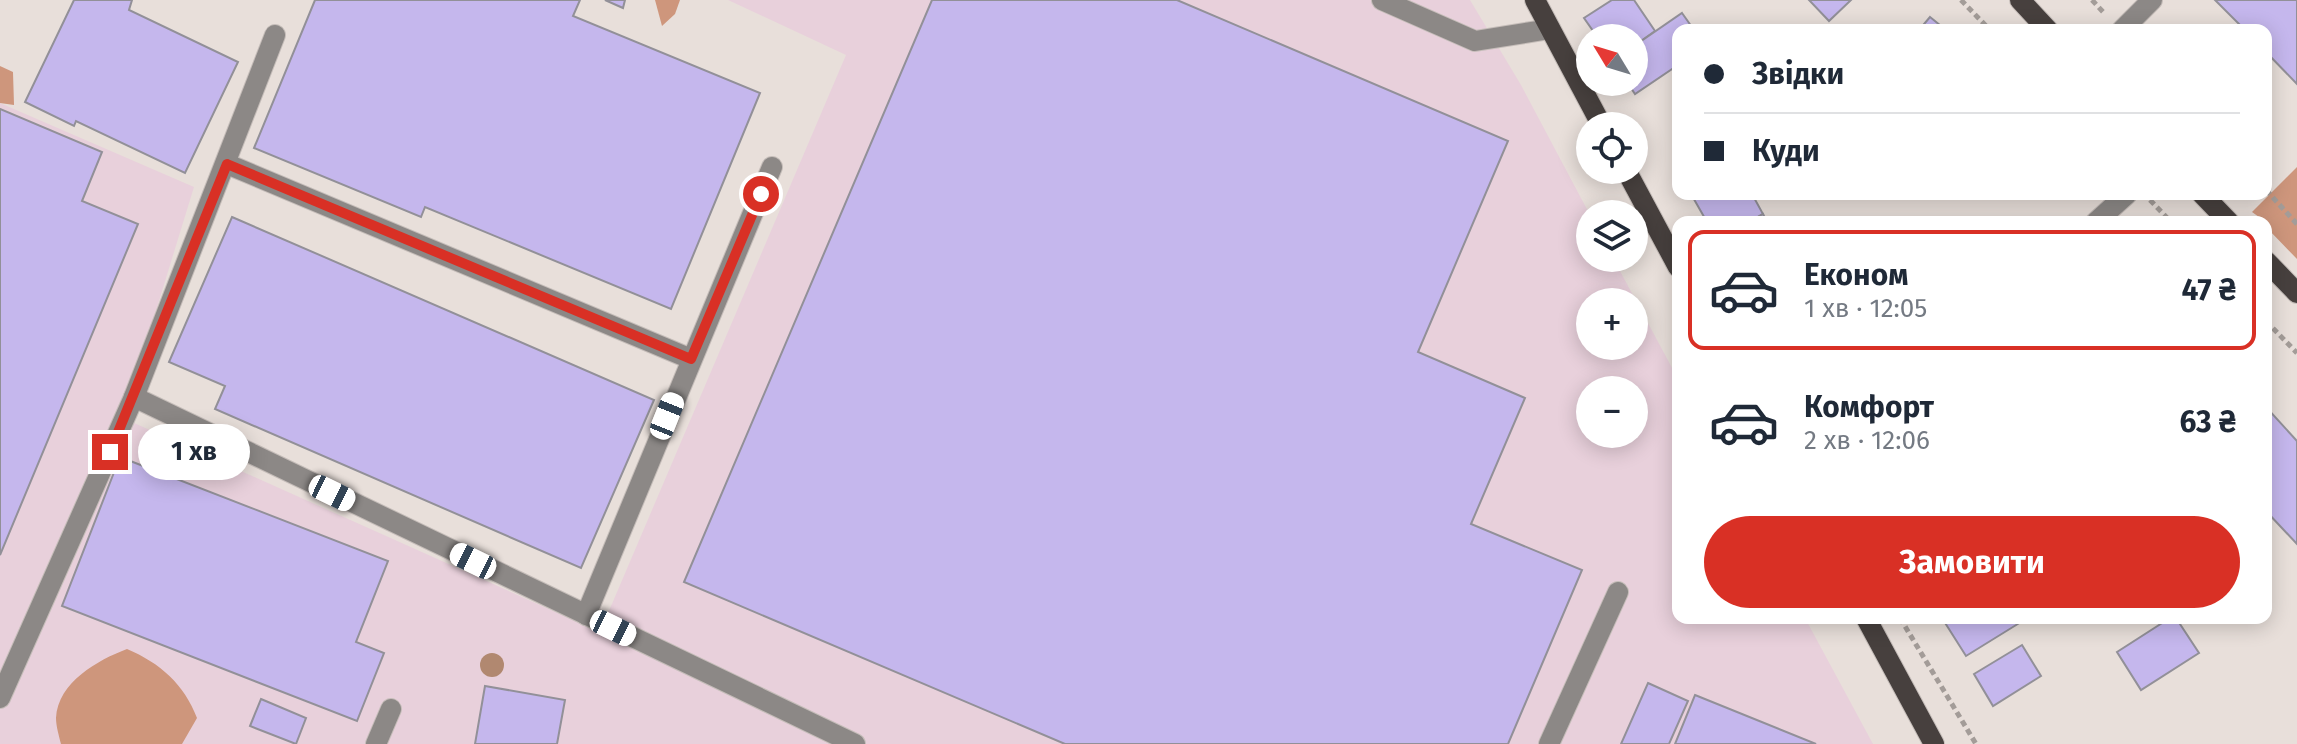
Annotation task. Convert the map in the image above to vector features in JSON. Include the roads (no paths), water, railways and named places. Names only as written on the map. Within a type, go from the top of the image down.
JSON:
[{"type":"main road","points":[[1535,0],[1594,112]]},
{"type":"main road","points":[[2020,0],[2042,24]]},
{"type":"main road","points":[[1634,184],[1672,256]]},
{"type":"main road","points":[[2208,200],[2223,216]]},
{"type":"main road","points":[[2272,267],[2297,293]]},
{"type":"main road","points":[[1869,624],[1934,744]]},
{"type":"lane","points":[[1382,0],[1475,41],[1550,29]]},
{"type":"lane","points":[[2128,24],[2152,0]]},
{"type":"lane","points":[[0,698],[134,397],[275,35]]},
{"type":"lane","points":[[227,164],[691,359]]},
{"type":"lane","points":[[586,615],[772,167]]},
{"type":"lane","points":[[2103,216],[2120,200]]},
{"type":"lane","points":[[134,397],[855,744]]},
{"type":"lane","points":[[1549,744],[1618,592]]},
{"type":"lane","points":[[376,744],[391,709]]}]
